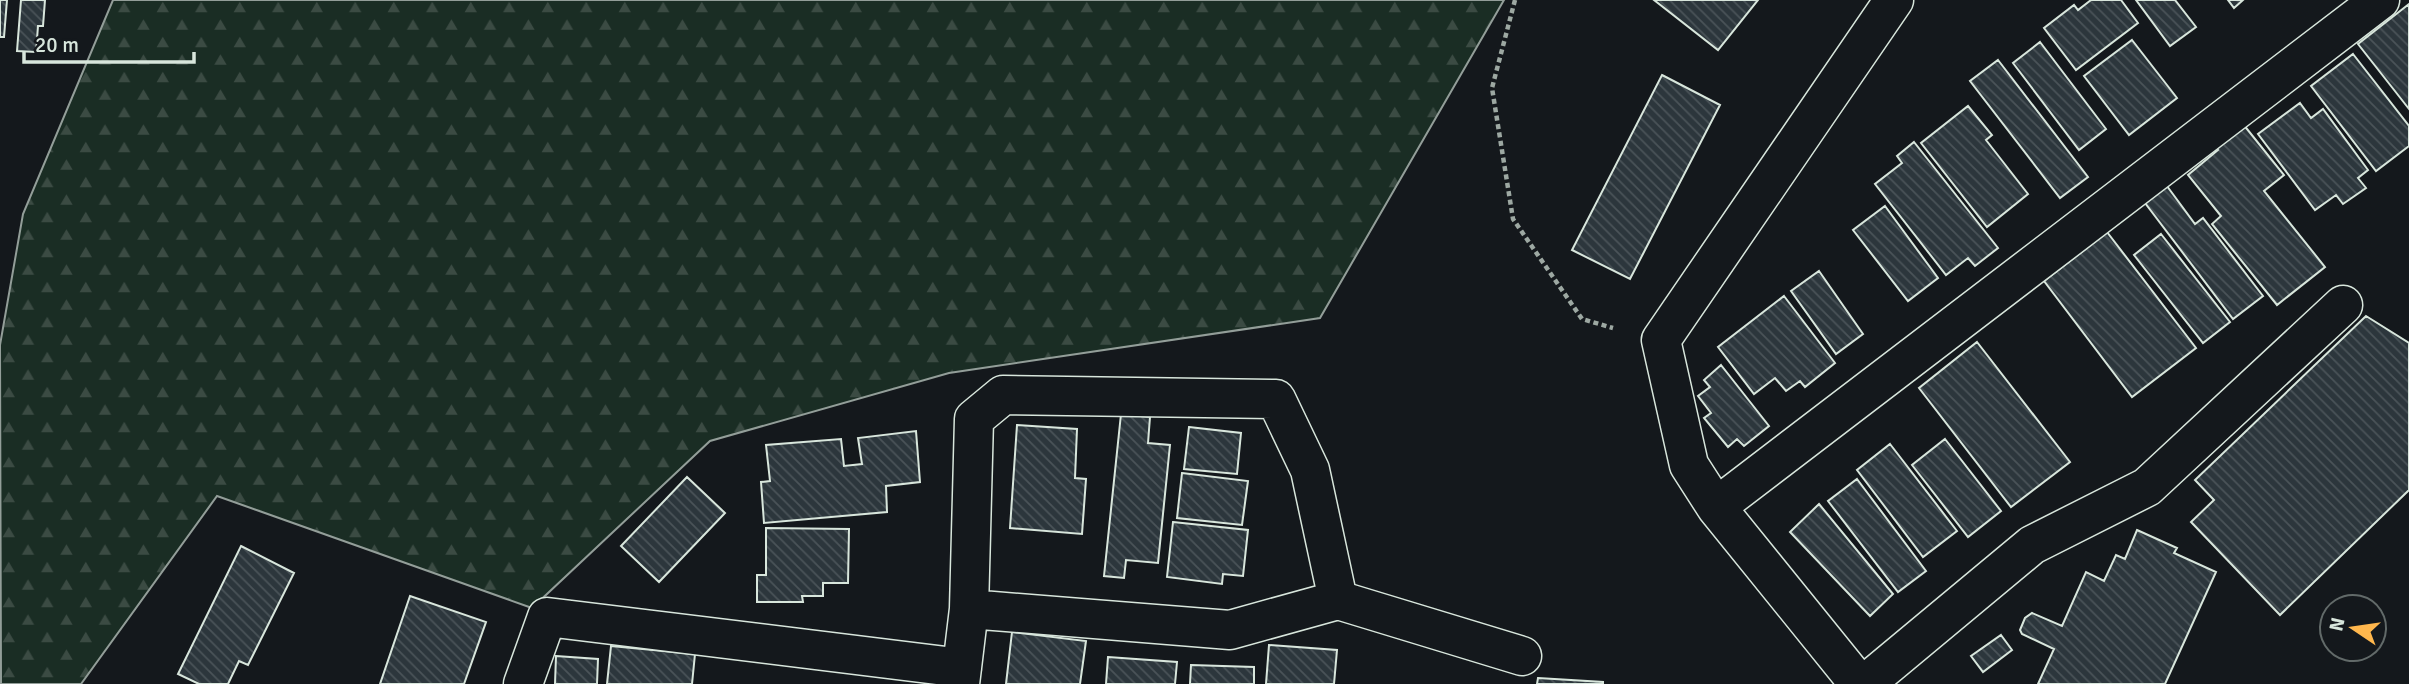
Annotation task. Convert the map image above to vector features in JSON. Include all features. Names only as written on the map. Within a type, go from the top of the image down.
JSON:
[{"type":"street","points":[[1859,684],[1716,507],[1689,466],[1661,340],[1894,0]]},
{"type":"street","points":[[1716,507],[2380,0]]},
{"type":"street","points":[[1865,684],[2032,545],[2147,487],[2343,305]]},
{"type":"street","points":[[523,684],[547,617],[961,676],[969,610],[974,419],[1003,395],[1276,399],[1310,470],[1338,600]]},
{"type":"street","points":[[969,610],[1230,629],[1338,600],[1522,656]]},
{"type":"path","points":[[1515,0],[1492,88],[1513,219],[1582,319],[1661,340]]},
{"type":"green space","points":[[113,0],[1504,0],[1320,318],[949,373],[710,441],[532,608],[217,496],[81,684],[1,684],[0,345],[23,214]]},
{"type":"building","points":[[0,0],[7,0],[4,37],[0,37]]},
{"type":"building","points":[[21,0],[45,0],[43,26],[38,26],[36,52],[17,51]]},
{"type":"building","points":[[1654,0],[1758,0],[1718,50]]},
{"type":"building","points":[[2091,0],[2121,0],[2138,23],[2076,70],[2044,28],[2074,5],[2078,10]]},
{"type":"building","points":[[2136,0],[2175,0],[2196,27],[2170,46]]},
{"type":"building","points":[[2228,0],[2243,0],[2234,8]]},
{"type":"building","points":[[2409,4],[2409,109],[2358,44]]},
{"type":"building","points":[[2132,40],[2177,98],[2129,135],[2084,76]]},
{"type":"building","points":[[2040,42],[2106,129],[2079,150],[2013,63]]},
{"type":"building","points":[[2353,54],[2409,126],[2409,146],[2376,171],[2311,86]]},
{"type":"building","points":[[1998,60],[2088,177],[2060,198],[1970,81]]},
{"type":"building","points":[[1662,75],[1720,105],[1630,279],[1572,250]]},
{"type":"building","points":[[2300,103],[2311,118],[2323,109],[2368,170],[2358,178],[2366,188],[2343,204],[2336,195],[2315,210],[2258,134]]},
{"type":"building","points":[[1968,106],[1992,135],[1986,140],[2028,194],[1987,227],[1921,143]]},
{"type":"building","points":[[2243,124],[2284,175],[2264,191],[2325,267],[2277,305],[2212,224],[2221,216],[2188,175],[2218,150],[2215,147]]},
{"type":"building","points":[[1914,142],[1998,248],[1975,266],[1968,258],[1946,275],[1875,184],[1902,163],[1897,156]]},
{"type":"building","points":[[2164,182],[2195,224],[2203,218],[2263,296],[2233,319],[2142,199]]},
{"type":"building","points":[[1885,206],[1938,278],[1908,301],[1853,230]]},
{"type":"building","points":[[2107,232],[2196,348],[2132,397],[2044,281]]},
{"type":"building","points":[[2161,234],[2230,322],[2203,343],[2134,255]]},
{"type":"building","points":[[1819,271],[1863,334],[1836,354],[1791,291]]},
{"type":"building","points":[[1784,296],[1835,363],[1805,387],[1800,381],[1786,391],[1775,378],[1754,394],[1718,347]]},
{"type":"building","points":[[2366,316],[2409,343],[2409,490],[2280,615],[2191,522],[2214,500],[2195,480]]},
{"type":"building","points":[[1977,342],[2070,462],[2011,507],[1919,388]]},
{"type":"building","points":[[1721,365],[1769,426],[1744,446],[1737,439],[1728,447],[1704,418],[1711,413],[1698,396],[1710,387],[1704,380]]},
{"type":"building","points":[[1121,414],[1150,417],[1148,443],[1170,445],[1158,563],[1126,560],[1124,578],[1104,576]]},
{"type":"building","points":[[1017,425],[1077,429],[1075,478],[1086,479],[1082,534],[1010,528]]},
{"type":"building","points":[[1189,427],[1241,433],[1237,474],[1184,469]]},
{"type":"building","points":[[916,431],[920,482],[886,486],[887,512],[764,523],[761,482],[770,481],[766,445],[841,439],[844,466],[862,464],[858,438]]},
{"type":"building","points":[[1945,439],[2001,511],[1968,537],[1912,465]]},
{"type":"building","points":[[1890,444],[1957,531],[1923,557],[1857,470]]},
{"type":"building","points":[[1182,473],[1248,481],[1242,525],[1177,518]]},
{"type":"building","points":[[687,477],[725,513],[659,582],[621,546]]},
{"type":"building","points":[[1857,479],[1926,571],[1898,592],[1828,501]]},
{"type":"building","points":[[1819,504],[1893,594],[1870,616],[1790,532]]},
{"type":"building","points":[[1173,522],[1248,530],[1243,576],[1223,574],[1222,584],[1167,577]]},
{"type":"building","points":[[766,528],[849,529],[848,583],[823,583],[823,596],[802,596],[803,602],[757,602],[757,575],[766,575]]},
{"type":"building","points":[[2137,530],[2177,548],[2174,553],[2216,572],[2165,684],[2038,684],[2054,649],[2022,634],[2020,630],[2025,618],[2032,613],[2062,626],[2086,572],[2104,581],[2116,555],[2125,559]]},
{"type":"building","points":[[241,546],[294,573],[248,665],[239,661],[228,684],[199,684],[178,674]]},
{"type":"building","points":[[410,596],[486,622],[464,684],[380,684]]},
{"type":"building","points":[[1012,632],[1086,641],[1080,684],[1006,684]]},
{"type":"building","points":[[2001,635],[2012,650],[1983,672],[1971,656]]},
{"type":"building","points":[[1269,645],[1337,650],[1334,684],[1266,684]]},
{"type":"building","points":[[611,646],[695,654],[692,684],[607,684]]},
{"type":"building","points":[[556,656],[598,659],[597,684],[555,684]]},
{"type":"building","points":[[1108,657],[1177,662],[1175,684],[1106,684]]},
{"type":"building","points":[[1191,665],[1254,667],[1254,684],[1190,684]]},
{"type":"building","points":[[1538,678],[1603,682],[1603,684],[1537,684]]}]
